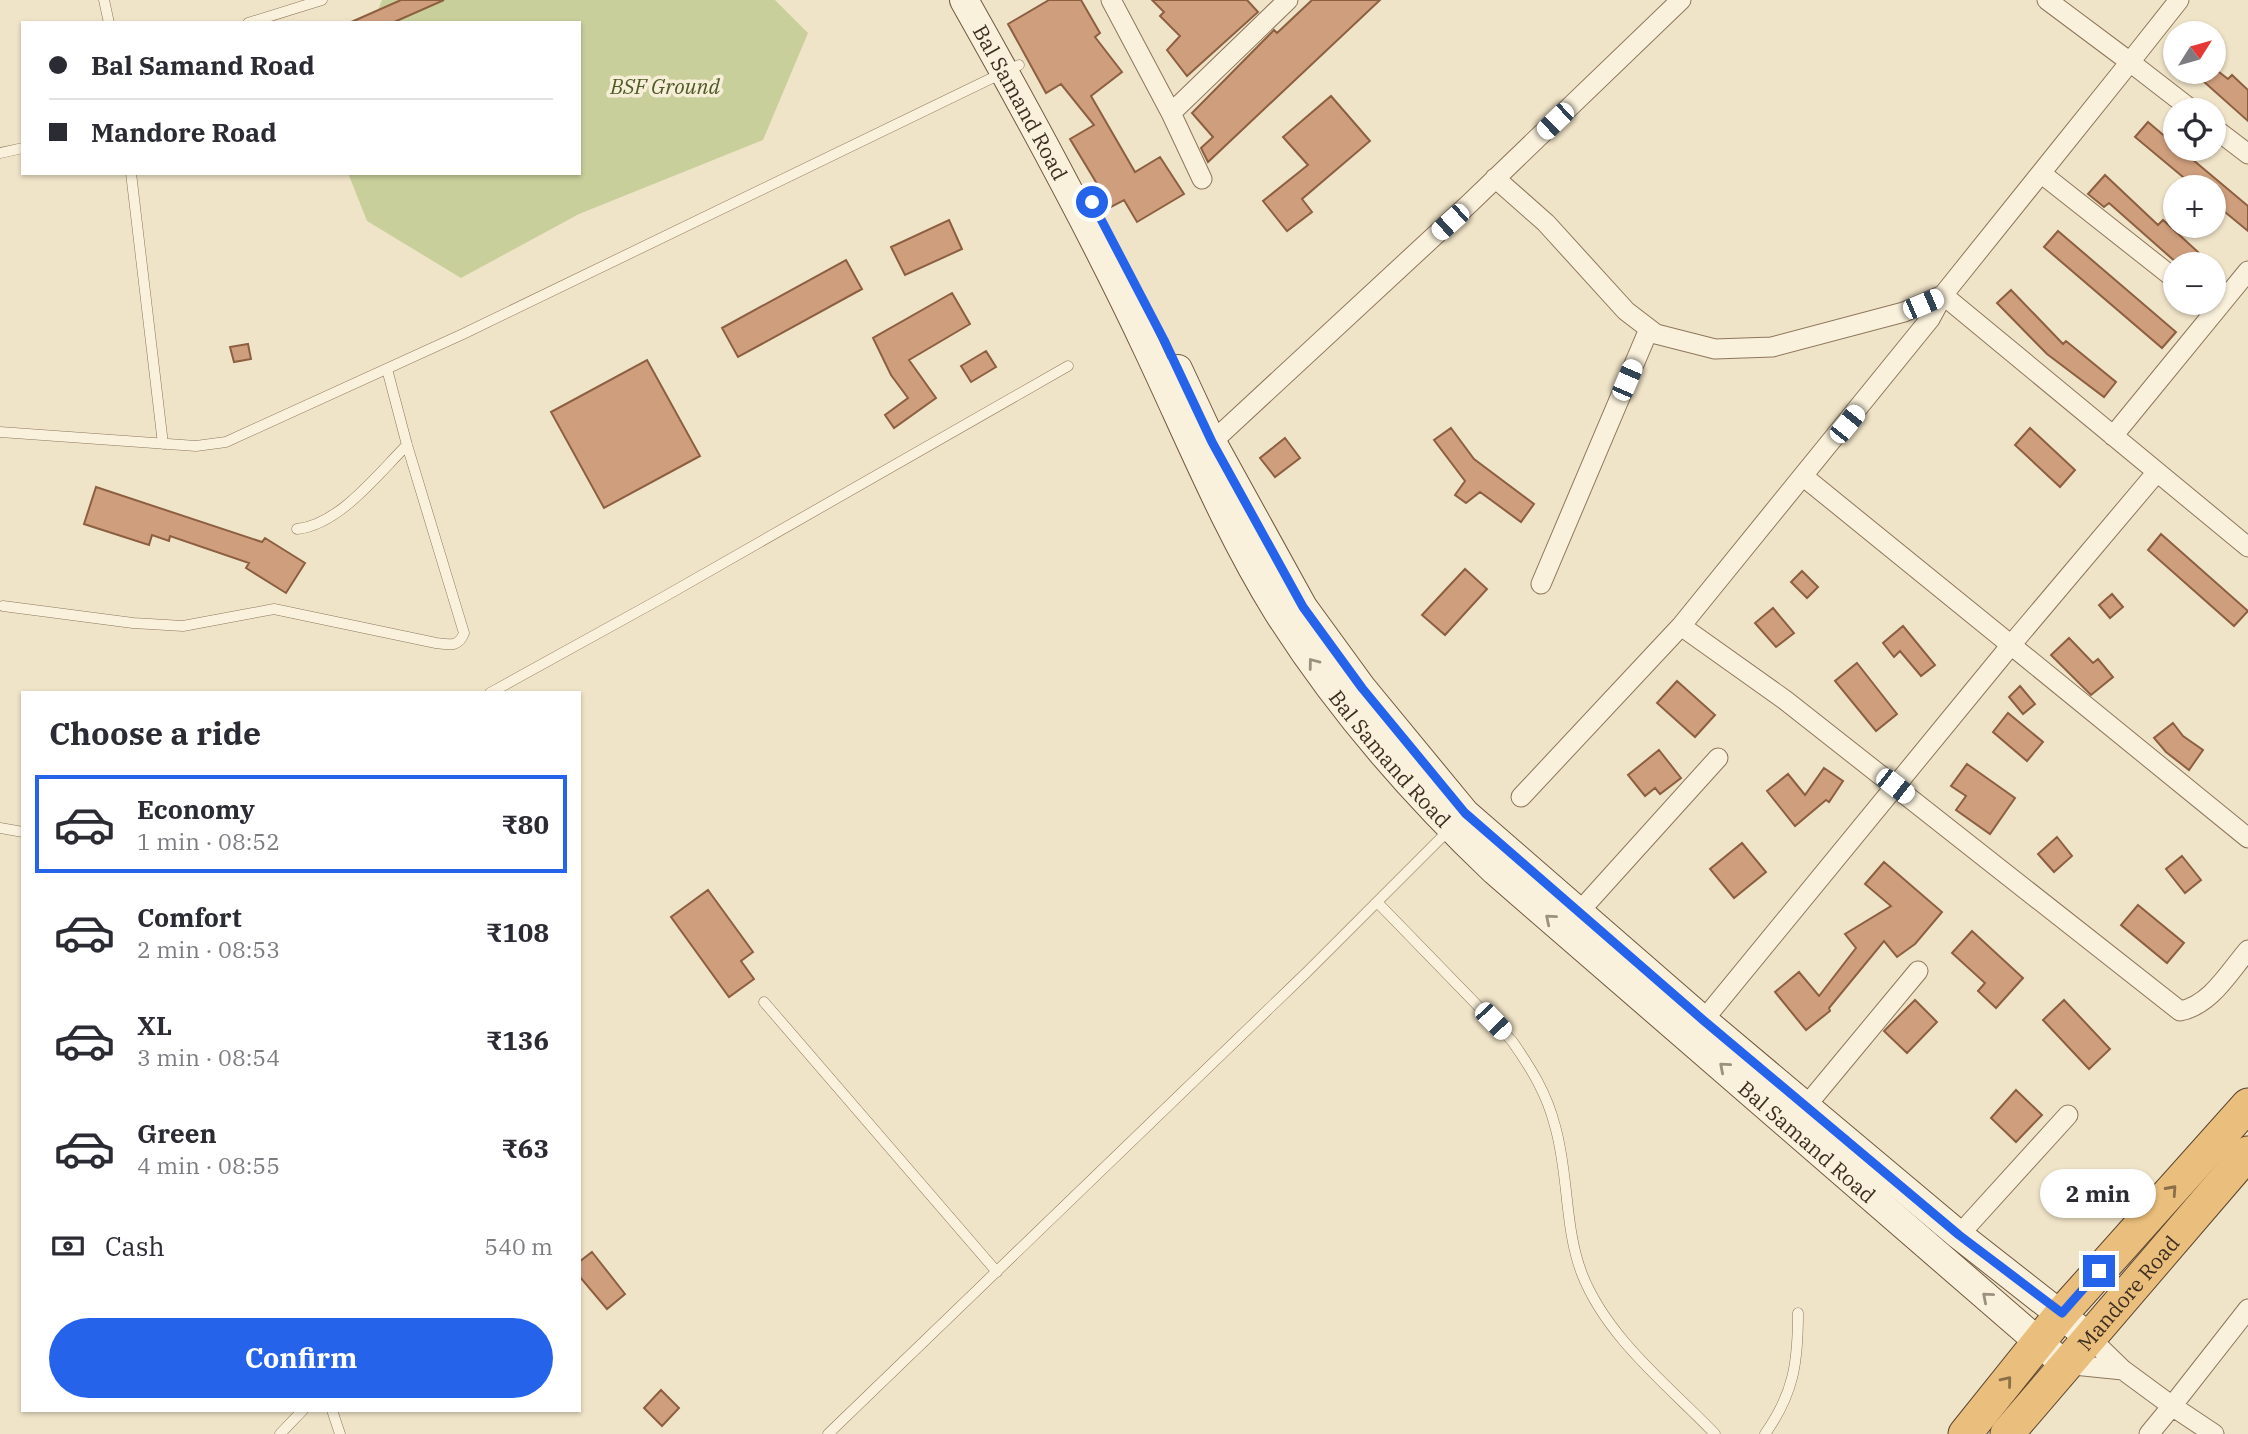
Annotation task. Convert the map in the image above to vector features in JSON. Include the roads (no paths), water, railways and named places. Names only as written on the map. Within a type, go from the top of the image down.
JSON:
[{"type":"highway","name":"Mandore Road","points":[[1965,1434],[2062,1313],[2248,1105]]},
{"type":"highway","name":"Mandore Road","points":[[2007,1434],[2064,1364],[2248,1153]]},
{"type":"main road","name":"Bal Samand Road","points":[[964,0],[1012,68],[1164,340],[1212,442],[1303,607],[1362,688],[1465,813],[1578,913],[1696,1028],[2064,1364]]},
{"type":"main road","name":"Bal Samand Road","points":[[986,0],[1012,68],[1148,349],[1225,516],[1265,590],[1334,691],[1450,828],[1516,890],[1696,1028],[1806,1106],[1959,1235],[2062,1313],[2089,1337]]},
{"type":"street","points":[[1171,113],[1288,0]]},
{"type":"street","points":[[1212,442],[1681,0]]},
{"type":"street","points":[[2047,0],[2176,98]]},
{"type":"street","points":[[1521,797],[1681,626],[1930,319],[1943,295],[2179,0]]},
{"type":"street","points":[[1114,1],[1202,179]]},
{"type":"street","points":[[2226,137],[2248,154]]},
{"type":"street","points":[[2042,174],[2163,270]]},
{"type":"street","points":[[1495,178],[1546,223],[1626,311],[1656,334],[1715,349],[1772,347],[1904,312],[1943,295]]},
{"type":"street","points":[[2226,292],[2248,271]]},
{"type":"street","points":[[1943,295],[2248,547]]},
{"type":"street","points":[[2113,436],[2204,315]]},
{"type":"street","points":[[1541,584],[1649,329]]},
{"type":"street","points":[[1696,1028],[2157,472]]},
{"type":"street","points":[[1804,477],[2248,838]]},
{"type":"street","points":[[1681,626],[1786,700],[2180,1011],[2194,1008],[2208,997],[2248,950]]},
{"type":"street","points":[[1578,913],[1718,758]]},
{"type":"street","points":[[1806,1106],[1919,971]]},
{"type":"street","points":[[1959,1235],[2068,1115]]},
{"type":"street","points":[[2149,1434],[2248,1309]]},
{"type":"street","points":[[2089,1337],[2123,1370],[2214,1434]]},
{"type":"street","points":[[2064,1364],[2123,1370]]},
{"type":"lane","points":[[104,0],[109,21]]},
{"type":"lane","points":[[254,21],[322,0]]},
{"type":"lane","points":[[0,432],[196,446],[226,442],[387,369],[1012,68]]},
{"type":"lane","points":[[0,153],[21,148]]},
{"type":"lane","points":[[131,175],[163,444]]},
{"type":"lane","points":[[493,691],[662,598],[1068,366]]},
{"type":"lane","points":[[3,606],[133,623],[183,626],[274,609],[453,645],[461,640],[464,633],[387,369]]},
{"type":"lane","points":[[298,529],[318,525],[336,514],[407,445]]},
{"type":"lane","points":[[0,828],[21,832]]},
{"type":"lane","points":[[828,1434],[1450,828]]},
{"type":"lane","points":[[1377,902],[1512,1041],[1530,1066],[1547,1099],[1556,1129],[1574,1248],[1583,1275],[1618,1335],[1715,1434]]},
{"type":"lane","points":[[764,1002],[997,1272]]},
{"type":"lane","points":[[1765,1434],[1783,1409],[1797,1365],[1798,1313]]},
{"type":"lane","points":[[280,1434],[301,1412]]},
{"type":"lane","points":[[333,1412],[340,1434]]},
{"type":"park label","name":"BSF Ground","points":[[665,86]]}]
